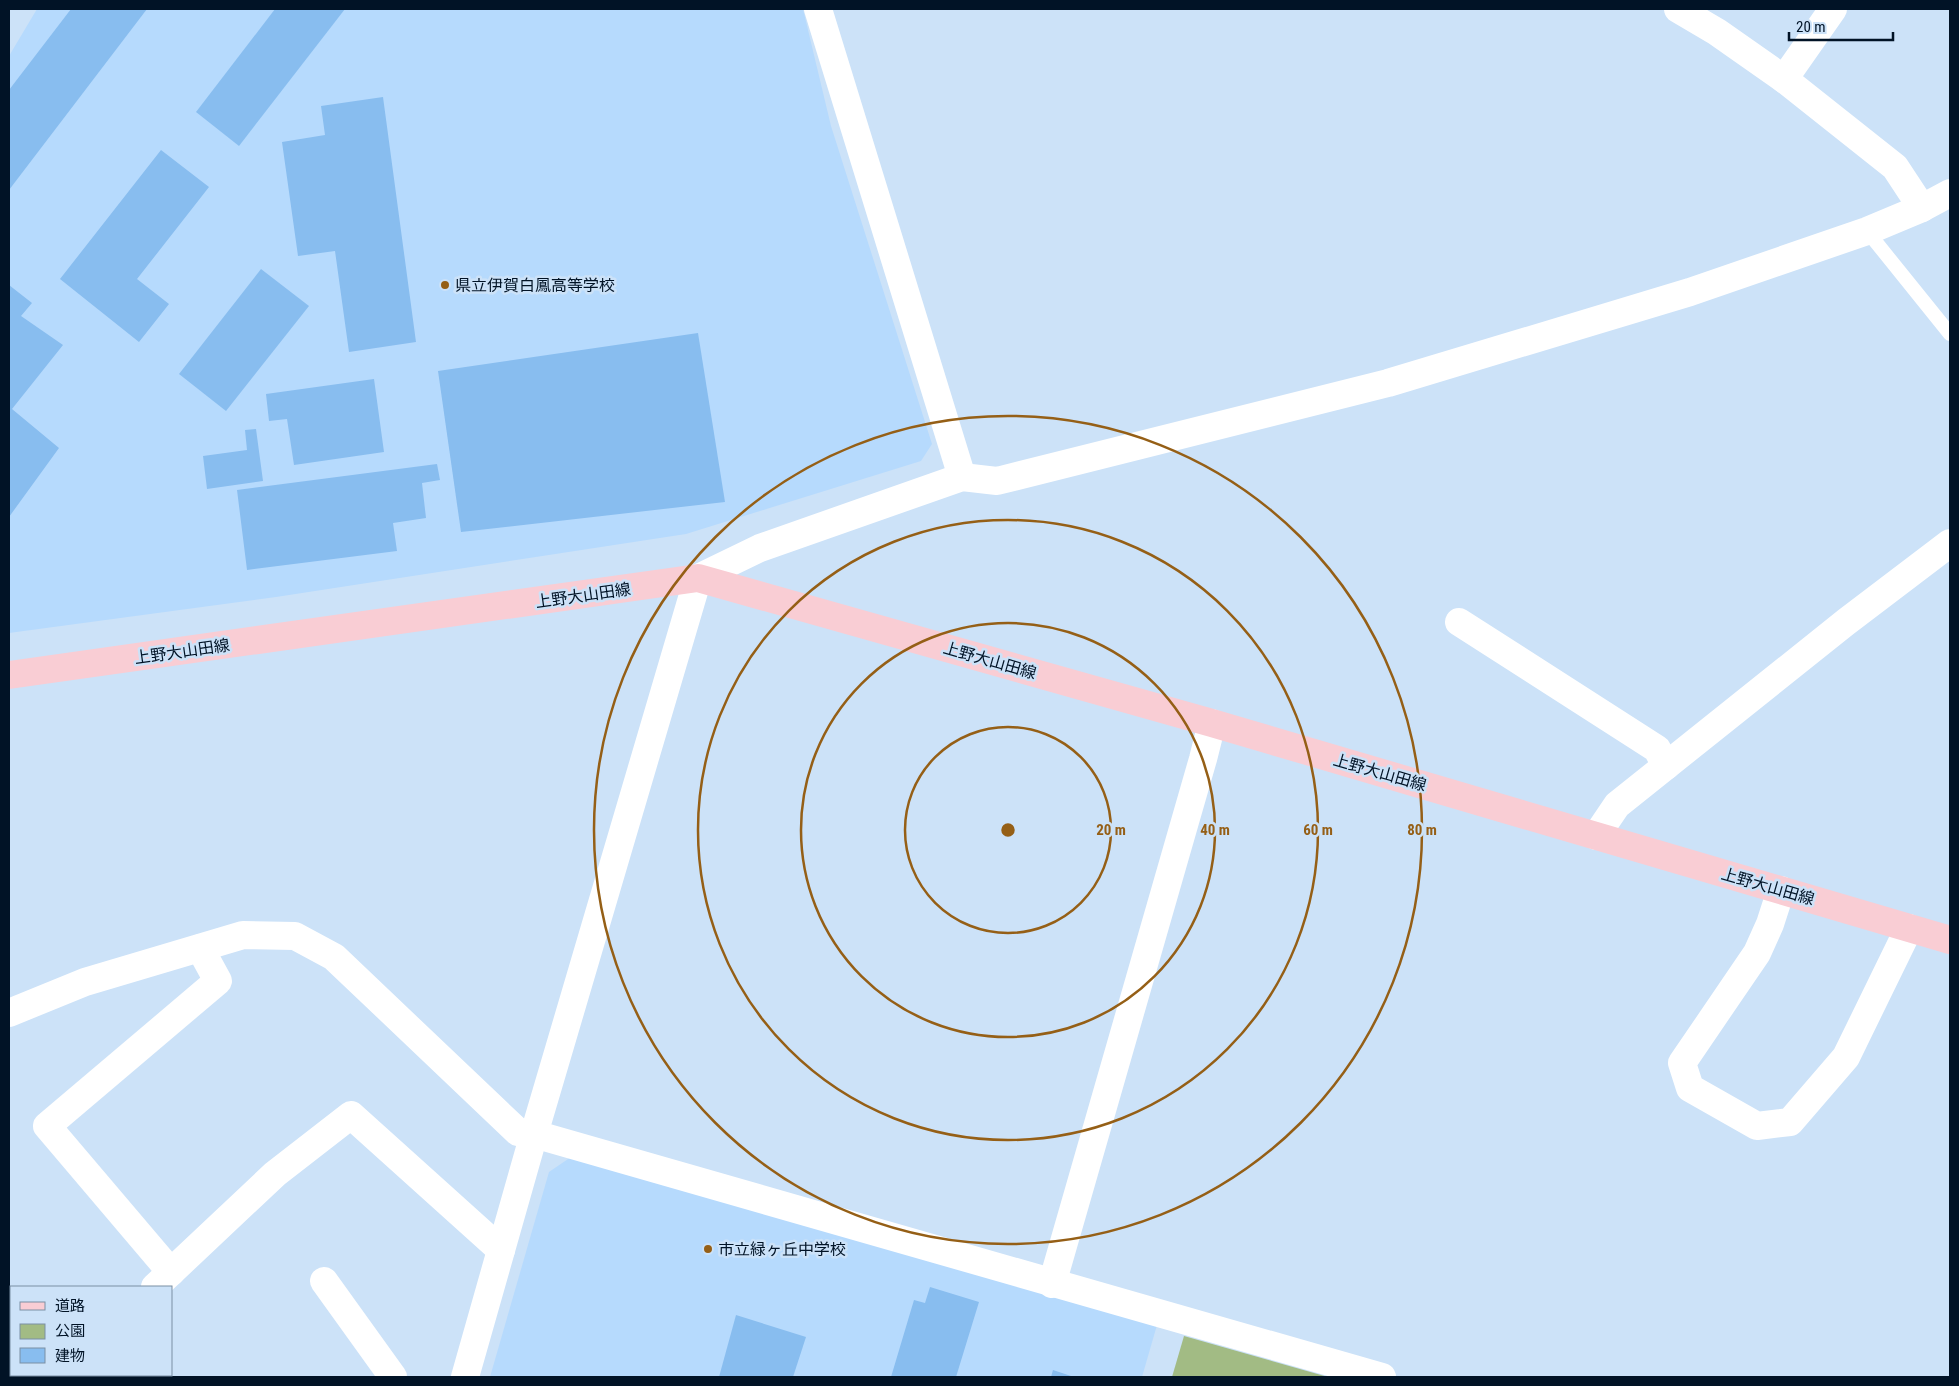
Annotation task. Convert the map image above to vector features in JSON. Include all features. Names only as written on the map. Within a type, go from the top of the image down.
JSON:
[{"type":"main road","name":"上野大山田線","points":[[9,676],[698,578],[1212,723],[1950,940]]},
{"type":"street","points":[[818,9],[962,477]]},
{"type":"street","points":[[1678,9],[1716,32],[1784,79],[1895,166],[1922,208]]},
{"type":"street","points":[[1784,79],[1833,9]]},
{"type":"street","points":[[465,1377],[534,1134],[698,578],[760,548],[962,477],[997,481],[1388,383],[1690,292],[1867,231],[1950,194]]},
{"type":"street","points":[[1596,836],[1617,805],[1846,622],[1950,543]]},
{"type":"street","points":[[1459,622],[1658,749],[1666,766]]},
{"type":"street","points":[[1052,1284],[1212,723]]},
{"type":"street","points":[[1781,890],[1770,924],[1757,953],[1682,1063],[1690,1088],[1757,1126],[1790,1122],[1846,1057],[1909,928]]},
{"type":"street","points":[[9,1013],[85,982],[242,935],[295,936],[326,953],[341,964],[518,1132],[534,1134],[1052,1284],[1382,1377]]},
{"type":"street","points":[[200,948],[218,981],[48,1126],[163,1280],[275,1174],[351,1115],[501,1250]]},
{"type":"street","points":[[324,1281],[393,1377]]},
{"type":"lane","points":[[1867,231],[1950,334]]},
{"type":"shaded area","name":"県立伊賀白鳳高等学校","points":[[37,9],[803,9],[831,126],[932,444],[921,461],[686,534],[276,597],[9,633],[9,56]]},
{"type":"shaded area","name":"市立緑ヶ丘中学校","points":[[571,1157],[1157,1325],[1142,1377],[490,1377],[549,1172]]},
{"type":"green space","points":[[1184,1336],[1328,1377],[1172,1377]]},
{"type":"building","points":[[71,9],[147,9],[9,190],[9,90]]},
{"type":"building","points":[[275,9],[345,9],[239,146],[196,112]]},
{"type":"building","points":[[383,97],[416,342],[349,352],[335,251],[298,256],[282,142],[325,135],[321,106]]},
{"type":"building","points":[[161,150],[209,187],[137,279],[169,304],[139,342],[60,279]]},
{"type":"building","points":[[261,269],[309,306],[226,411],[179,374]]},
{"type":"building","points":[[9,285],[32,303],[21,316],[63,345],[12,409],[59,448],[9,517]]},
{"type":"building","points":[[698,333],[725,502],[461,532],[438,371]]},
{"type":"building","points":[[374,379],[384,452],[294,465],[287,419],[269,421],[266,394]]},
{"type":"building","points":[[256,429],[263,481],[207,489],[203,456],[247,450],[245,430]]},
{"type":"building","points":[[437,464],[440,480],[422,483],[426,518],[393,523],[397,551],[247,570],[237,490]]},
{"type":"building","points":[[930,1287],[979,1302],[956,1377],[891,1377],[914,1300],[925,1303]]},
{"type":"building","points":[[736,1315],[806,1337],[793,1377],[719,1377]]},
{"type":"building","points":[[1053,1370],[1074,1377],[1051,1377]]},
{"type":"place","name":"県立伊賀白鳳高等学校","points":[[445,285]]},
{"type":"place","name":"市立緑ヶ丘中学校","points":[[708,1249]]}]
